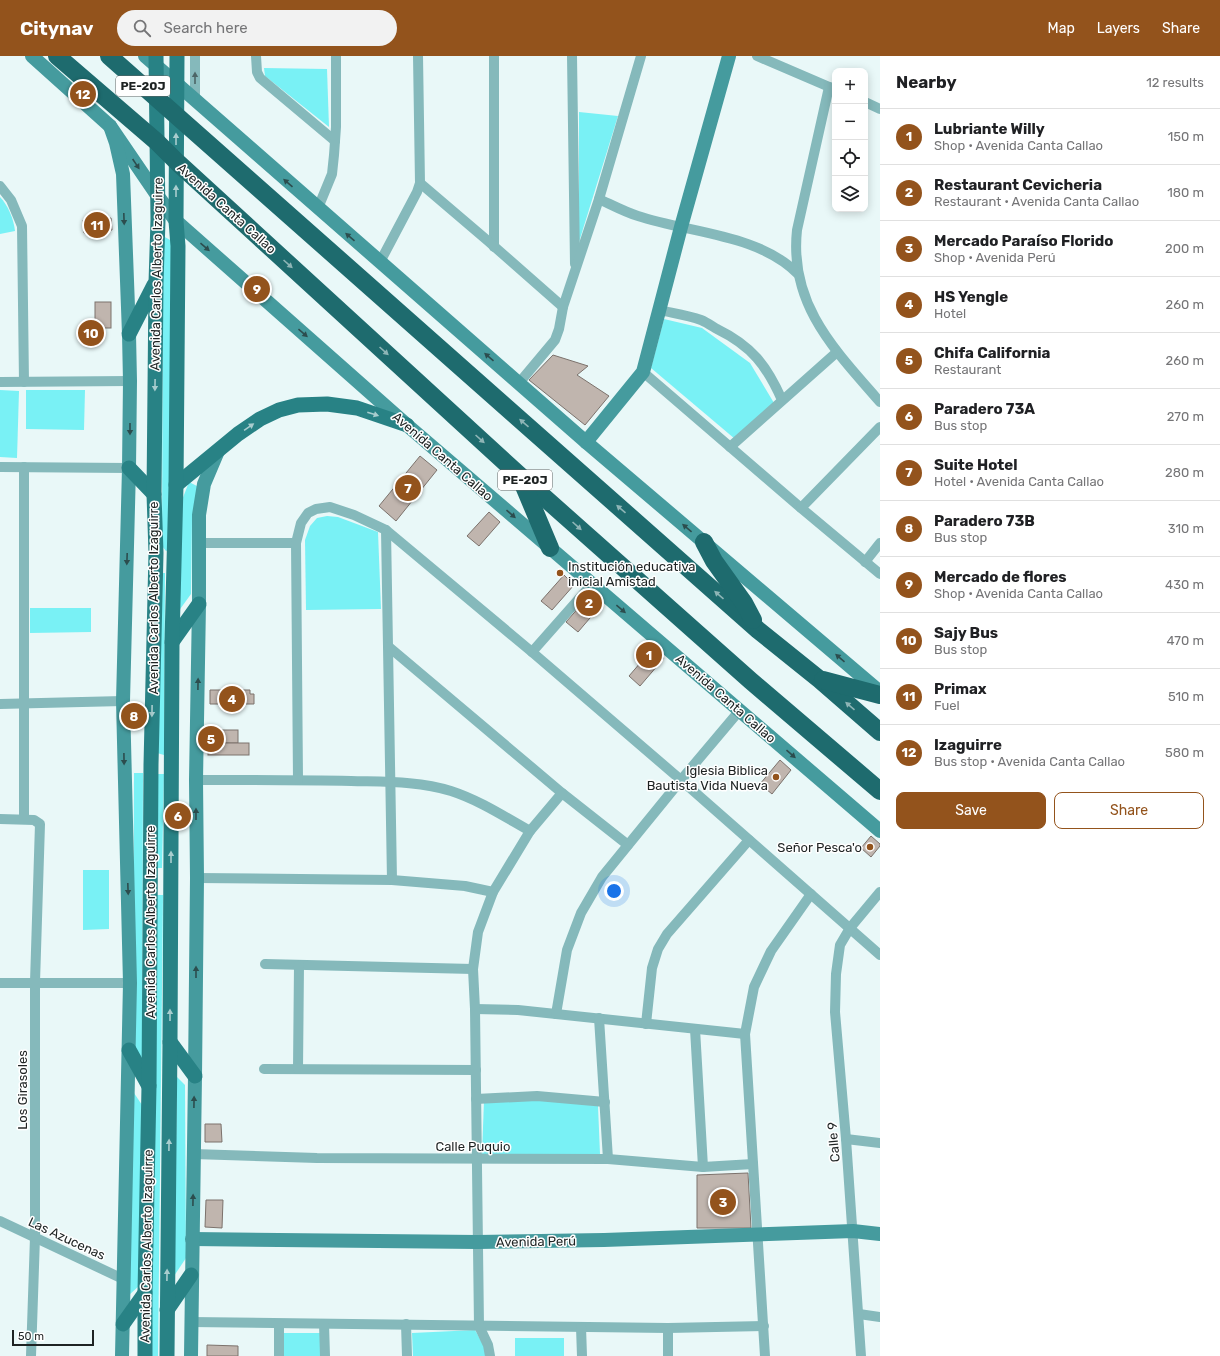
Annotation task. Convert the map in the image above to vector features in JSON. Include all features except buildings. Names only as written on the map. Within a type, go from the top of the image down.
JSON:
[{"type":"highway","name":"Avenida Canta Callao","points":[[57,56],[157,142],[519,475],[751,681],[880,791]]},
{"type":"highway","name":"PE-20J","points":[[109,56],[758,630],[819,679],[880,732]]},
{"type":"highway","points":[[519,475],[550,548]]},
{"type":"highway","points":[[704,542],[714,562],[744,602],[758,630]]},
{"type":"highway","points":[[819,679],[880,696]]},
{"type":"main road","name":"Avenida Carlos Alberto Izaguirre","points":[[167,1356],[172,642],[176,485],[178,246],[176,221],[176,56]]},
{"type":"main road","name":"Avenida Carlos Alberto Izaguirre","points":[[145,1356],[149,1086],[151,765],[156,553],[154,494],[158,220],[156,61]]},
{"type":"main road","points":[[129,334],[156,283]]},
{"type":"main road","points":[[176,485],[238,434],[260,419],[279,410],[298,405],[327,404],[357,408],[407,425]]},
{"type":"main road","points":[[129,468],[154,494]]},
{"type":"main road","points":[[156,553],[162,559],[174,553]]},
{"type":"main road","points":[[172,642],[199,604]]},
{"type":"main road","points":[[150,883],[155,879],[163,878],[171,888]]},
{"type":"main road","points":[[170,1042],[195,1076]]},
{"type":"main road","points":[[129,1050],[149,1086]]},
{"type":"main road","points":[[167,1310],[191,1275]]},
{"type":"main road","points":[[122,1324],[145,1293]]},
{"type":"street","name":"Avenida Canta Callao","points":[[32,56],[110,126],[176,221],[407,425],[880,831]]},
{"type":"street","points":[[145,56],[156,61],[176,84],[194,101],[586,442],[880,692]]},
{"type":"street","points":[[194,101],[195,56]]},
{"type":"street","points":[[256,56],[257,72],[260,78],[335,141]]},
{"type":"street","points":[[318,208],[332,174],[335,141],[336,56]]},
{"type":"street","points":[[380,262],[417,192],[420,183],[418,56]]},
{"type":"street","points":[[494,56],[494,247]]},
{"type":"street","points":[[572,56],[575,272]]},
{"type":"street","points":[[519,383],[555,340],[559,329],[563,307],[599,199],[641,56]]},
{"type":"street","points":[[586,442],[643,372],[681,227],[729,56]]},
{"type":"street","points":[[757,56],[832,88],[797,230],[796,243],[798,274],[808,304],[820,328],[837,352],[880,402]]},
{"type":"street","points":[[868,103],[880,109]]},
{"type":"street","name":"Avenida Carlos Alberto Izaguirre","points":[[110,126],[116,143],[122,174],[130,381],[123,701],[130,982],[122,1356]]},
{"type":"street","points":[[420,183],[563,307]]},
{"type":"street","points":[[0,186],[11,200],[22,226],[24,382]]},
{"type":"street","points":[[599,199],[638,216],[748,244],[776,256],[798,274]]},
{"type":"street","points":[[659,310],[701,320],[726,333],[746,346],[762,364],[774,381],[782,400]]},
{"type":"street","points":[[730,447],[837,352]]},
{"type":"street","points":[[643,372],[880,574]]},
{"type":"street","points":[[0,382],[130,381]]},
{"type":"street","points":[[801,508],[880,427]]},
{"type":"street","points":[[191,1356],[197,878],[196,780],[199,515],[204,484],[218,451]]},
{"type":"street","points":[[0,467],[129,468]]},
{"type":"street","points":[[0,819],[24,819],[24,467]]},
{"type":"street","points":[[298,780],[296,543],[301,523],[308,514],[316,509],[330,508],[348,513],[386,530],[532,652],[681,780],[880,955]]},
{"type":"street","points":[[386,530],[392,880]]},
{"type":"street","points":[[199,543],[296,543]]},
{"type":"street","points":[[865,562],[880,543]]},
{"type":"street","points":[[532,652],[592,584]]},
{"type":"street","points":[[389,647],[562,793],[628,845]]},
{"type":"street","points":[[0,704],[123,701]]},
{"type":"street","points":[[556,1014],[566,950],[581,913],[602,877],[740,710]]},
{"type":"street","points":[[196,780],[298,780],[423,784],[451,791],[477,802],[530,831]]},
{"type":"street","points":[[490,1356],[488,1345],[478,1326],[476,1070],[473,969],[478,932],[493,892],[530,831],[562,793]]},
{"type":"street","name":"Los Girasoles","points":[[24,819],[34,820],[40,824],[35,982],[35,1237],[31,1356]]},
{"type":"street","points":[[646,1024],[652,968],[658,949],[667,934],[749,840]]},
{"type":"street","points":[[197,878],[392,880],[465,886],[493,892]]},
{"type":"street","name":"Calle 9","points":[[861,1356],[846,1139],[834,1012],[836,974],[840,945],[850,928],[880,892]]},
{"type":"street","points":[[765,1356],[745,1034],[754,986],[771,951],[811,894]]},
{"type":"street","points":[[265,964],[473,969]]},
{"type":"street","points":[[298,1070],[299,965]]},
{"type":"street","points":[[0,982],[130,982]]},
{"type":"street","points":[[475,1009],[518,1010],[745,1034]]},
{"type":"street","points":[[599,1018],[608,1159]]},
{"type":"street","points":[[695,1029],[703,1167]]},
{"type":"street","points":[[264,1069],[476,1070]]},
{"type":"street","points":[[476,1099],[537,1096],[604,1102]]},
{"type":"street","points":[[846,1139],[880,1144]]},
{"type":"street","name":"Calle Puquio","points":[[193,1154],[317,1158],[608,1159],[703,1167],[752,1164]]},
{"type":"street","name":"Las Azucenas","points":[[0,1221],[123,1279]]},
{"type":"street","name":"Avenida Perú","points":[[192,1239],[478,1242],[612,1240],[853,1231],[880,1234]]},
{"type":"street","points":[[859,1314],[880,1317]]},
{"type":"street","points":[[191,1322],[668,1328],[764,1326]]},
{"type":"street","points":[[279,1356],[280,1324]]},
{"type":"street","points":[[324,1324],[325,1356]]},
{"type":"street","points":[[406,1324],[406,1356]]},
{"type":"street","points":[[581,1327],[582,1356]]},
{"type":"street","points":[[668,1328],[668,1356]]},
{"type":"shaded area","points":[[264,68],[327,69],[329,127],[265,76]]},
{"type":"shaded area","points":[[579,112],[618,116],[579,242]]},
{"type":"shaded area","points":[[0,197],[6,204],[10,213],[15,231],[0,234]]},
{"type":"shaded area","points":[[163,236],[172,241],[172,549],[166,551],[162,546]]},
{"type":"shaded area","points":[[664,319],[702,328],[750,363],[774,403],[735,439],[651,368]]},
{"type":"shaded area","points":[[0,390],[19,391],[17,458],[0,457]]},
{"type":"shaded area","points":[[26,390],[85,390],[84,430],[26,429]]},
{"type":"shaded area","points":[[189,482],[199,487],[192,520],[191,594],[178,612],[177,513]]},
{"type":"shaded area","points":[[327,516],[338,517],[378,532],[381,609],[306,610],[305,540],[310,526],[317,518]]},
{"type":"shaded area","points":[[158,573],[165,573],[164,755],[157,753]]},
{"type":"shaded area","points":[[30,608],[91,608],[91,632],[30,633]]},
{"type":"shaded area","points":[[134,773],[143,773],[142,1071],[133,1059]]},
{"type":"shaded area","points":[[157,774],[164,774],[162,868],[156,868]]},
{"type":"shaded area","points":[[83,870],[109,870],[109,929],[83,930]]},
{"type":"shaded area","points":[[155,895],[163,895],[158,1356],[150,1356]]},
{"type":"shaded area","points":[[177,1077],[185,1085],[186,1258],[174,1276]]},
{"type":"shaded area","points":[[134,1093],[142,1105],[139,1286],[129,1295]]},
{"type":"shaded area","points":[[542,1099],[598,1106],[600,1154],[482,1155],[484,1100]]},
{"type":"shaded area","points":[[475,1330],[484,1346],[486,1356],[413,1356],[412,1333]]},
{"type":"shaded area","points":[[284,1333],[321,1333],[321,1356],[284,1356]]},
{"type":"shaded area","points":[[515,1338],[564,1338],[564,1356],[515,1356]]},
{"type":"place","name":"Izaguirre","points":[[83,94]]},
{"type":"place","name":"Primax","points":[[97,225]]},
{"type":"place","name":"Mercado de flores","points":[[257,289]]},
{"type":"place","name":"Sajy Bus","points":[[91,333]]},
{"type":"place","name":"Suite Hotel","points":[[408,488]]},
{"type":"place","name":"Institución educativa inicial Amistad","points":[[560,573]]},
{"type":"place","name":"Restaurant Cevicheria","points":[[589,603]]},
{"type":"place","name":"Lubriante Willy","points":[[649,655]]},
{"type":"place","name":"HS Yengle","points":[[232,699]]},
{"type":"place","name":"Paradero 73B","points":[[134,716]]},
{"type":"place","name":"Chifa California","points":[[211,739]]},
{"type":"place","name":"Iglesia Biblica Bautista Vida Nueva","points":[[776,777]]},
{"type":"place","name":"Paradero 73A","points":[[178,816]]},
{"type":"place","name":"Señor Pesca'o","points":[[870,847]]},
{"type":"place","name":"Mercado Paraíso Florido","points":[[723,1202]]}]
